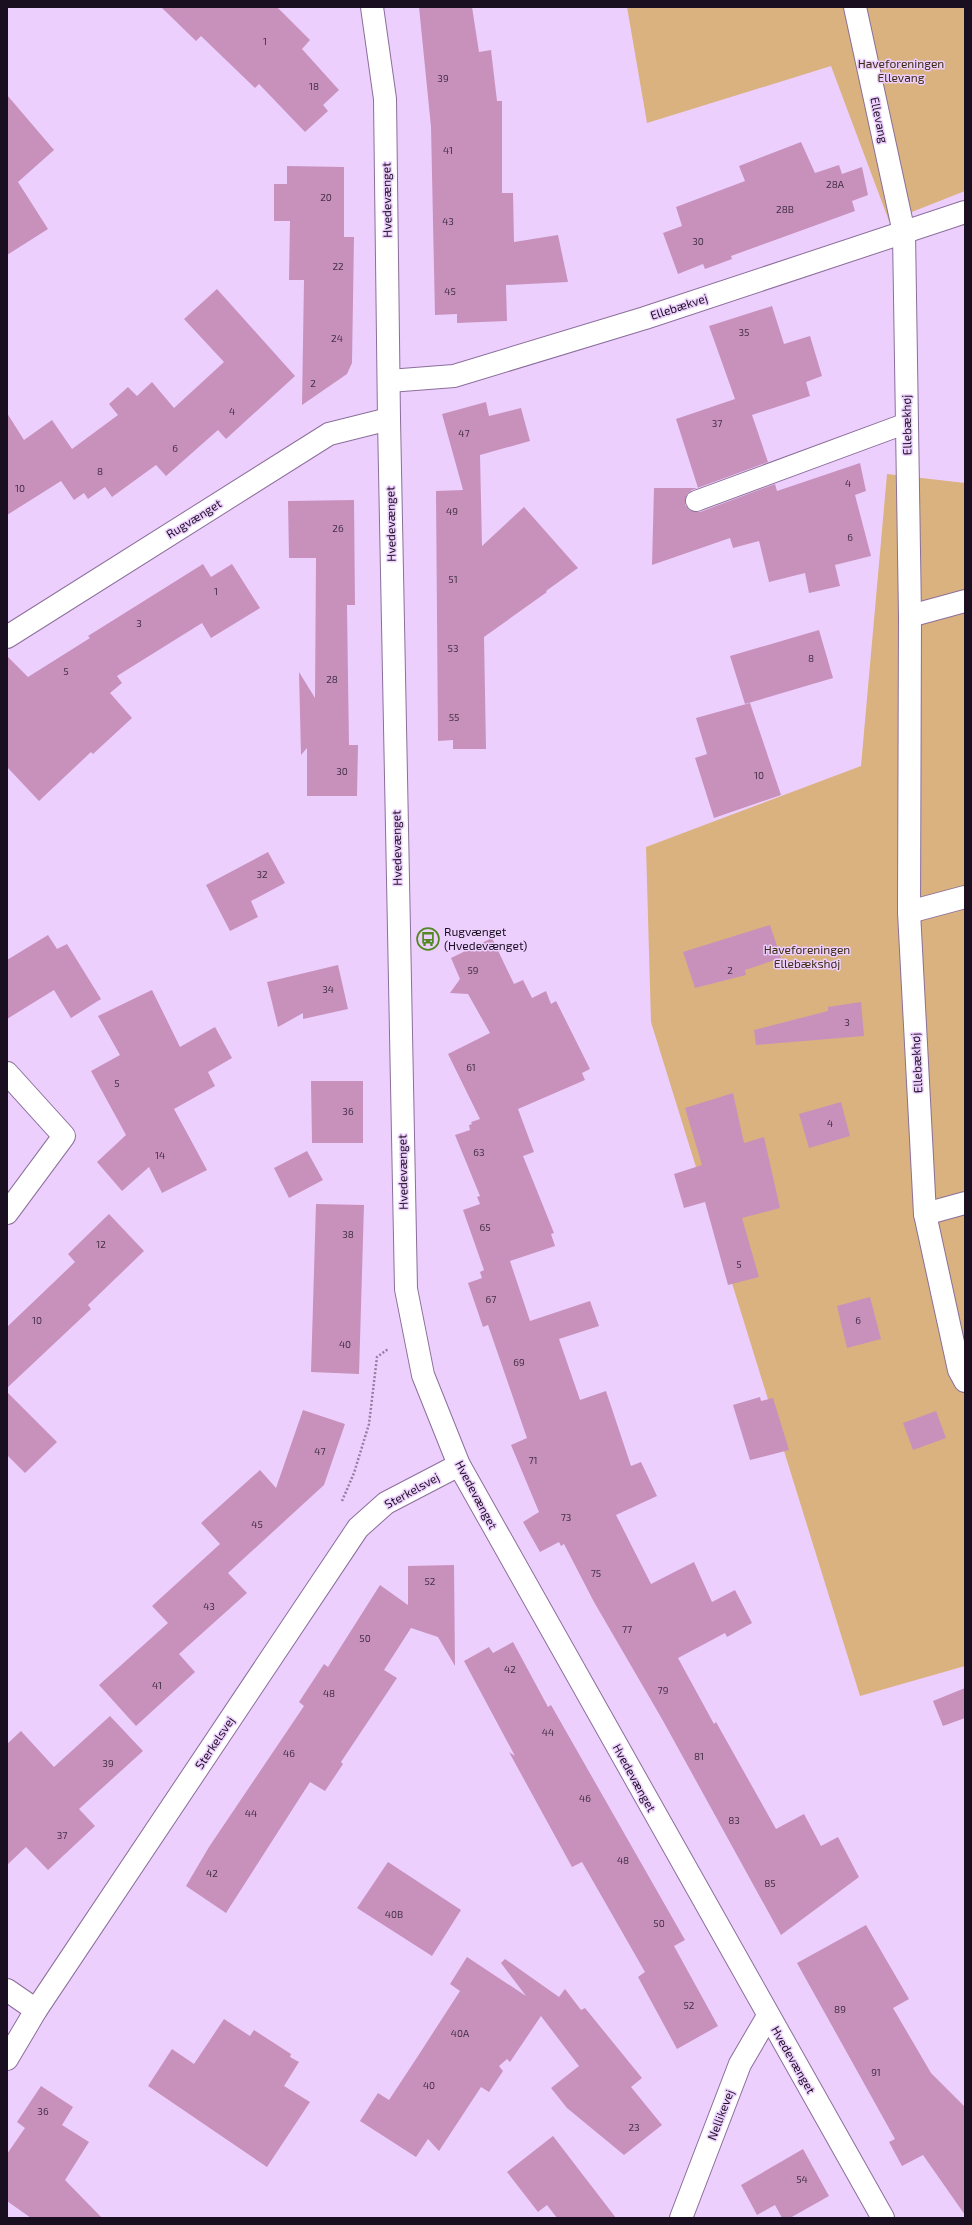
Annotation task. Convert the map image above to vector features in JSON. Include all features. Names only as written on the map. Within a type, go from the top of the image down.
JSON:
[{"type":"street","name":"Hvedevænget","points":[[372,7],[385,99],[389,419],[406,1289],[423,1375],[459,1465],[883,2218]]},
{"type":"street","name":"Ellevang","points":[[855,7],[904,233]]},
{"type":"street","name":"Ellebækvej","points":[[389,381],[454,376],[645,318],[965,212]]},
{"type":"street","name":"Ellebækhøj","points":[[904,233],[910,616],[909,912],[925,1214],[959,1370],[965,1381]]},
{"type":"street","name":"Rugvænget","points":[[7,637],[329,434],[389,419]]},
{"type":"street","points":[[910,616],[965,601]]},
{"type":"street","points":[[909,912],[965,897]]},
{"type":"street","points":[[7,1073],[64,1136],[7,1213]]},
{"type":"street","points":[[925,1214],[965,1203]]},
{"type":"street","name":"Sterkelsvej","points":[[7,2059],[36,2010],[358,1528],[386,1503],[459,1465]]},
{"type":"street","points":[[7,1990],[36,2010]]},
{"type":"street","name":"Nellikevej","points":[[681,2218],[740,2064],[768,2016]]},
{"type":"lane","points":[[696,501],[907,423]]},
{"type":"path","points":[[339,1506],[354,1473],[369,1424],[377,1357],[415,1331]]},
{"type":"green space","name":"Haveforeningen Ellevang","points":[[627,7],[965,7],[965,191],[889,221],[831,66],[647,123]]},
{"type":"green space","name":"Haveforeningen Ellebækshøj","points":[[887,474],[965,483],[965,1666],[860,1696],[651,1022],[646,847],[861,766]]},
{"type":"building","points":[[161,7],[277,7],[310,40],[302,49],[339,90],[323,105],[328,111],[305,132],[259,84],[255,88],[201,36],[196,41]]},
{"type":"building","points":[[419,7],[472,7],[479,52],[491,50],[497,101],[502,101],[502,193],[513,193],[514,242],[558,235],[568,282],[506,285],[507,321],[457,323],[457,314],[435,315],[431,127]]},
{"type":"building","points":[[7,95],[54,150],[18,182],[48,229],[7,255]]},
{"type":"building","points":[[801,142],[815,173],[839,165],[842,174],[862,167],[868,195],[852,201],[855,211],[731,256],[732,259],[705,269],[703,264],[678,274],[663,233],[682,226],[676,207],[745,181],[739,166]]},
{"type":"building","points":[[287,166],[344,167],[344,237],[354,237],[352,363],[347,374],[302,405],[304,280],[289,280],[290,221],[274,221],[274,184],[287,184]]},
{"type":"building","points":[[217,289],[295,376],[226,439],[218,430],[166,476],[156,465],[112,497],[105,487],[88,499],[84,493],[74,500],[61,481],[7,515],[7,413],[24,440],[52,420],[72,449],[118,415],[109,404],[128,387],[137,396],[152,382],[174,408],[224,362],[184,319]]},
{"type":"building","points":[[772,306],[784,344],[810,336],[822,376],[806,382],[810,396],[752,415],[768,462],[698,488],[676,419],[735,399],[709,326]]},
{"type":"building","points":[[486,402],[489,416],[521,408],[530,441],[480,455],[482,546],[524,507],[578,568],[484,637],[486,749],[453,749],[453,740],[438,741],[436,491],[463,490],[442,414]]},
{"type":"building","points":[[860,463],[866,491],[855,495],[871,556],[835,565],[840,586],[809,593],[805,573],[769,582],[759,541],[733,548],[730,538],[652,565],[654,488],[697,488],[687,494],[685,505],[689,510],[700,512],[775,484],[777,491]]},
{"type":"building","points":[[354,500],[355,605],[347,605],[349,745],[358,745],[357,796],[307,796],[307,748],[301,755],[299,672],[315,698],[316,558],[289,558],[288,501]]},
{"type":"building","points":[[203,564],[211,577],[232,564],[260,608],[211,638],[202,623],[117,676],[122,683],[110,693],[132,718],[93,754],[91,752],[39,801],[7,767],[7,656],[28,677],[90,638],[88,636]]},
{"type":"building","points":[[819,630],[833,678],[745,704],[730,656]]},
{"type":"building","points":[[750,703],[781,795],[714,818],[695,758],[707,754],[696,718]]},
{"type":"building","points":[[268,852],[285,883],[251,901],[258,917],[230,931],[206,885]]},
{"type":"building","points":[[770,925],[781,958],[745,970],[746,975],[695,988],[683,952]]},
{"type":"building","points":[[48,935],[57,949],[67,944],[101,999],[71,1018],[54,990],[7,1019],[7,960]]},
{"type":"building","points":[[492,938],[514,984],[523,980],[532,998],[546,991],[551,1004],[556,1001],[590,1069],[582,1073],[585,1080],[518,1109],[534,1152],[523,1156],[554,1233],[551,1234],[555,1246],[510,1261],[530,1321],[590,1301],[599,1326],[559,1339],[580,1400],[606,1391],[631,1466],[641,1462],[657,1496],[616,1515],[651,1584],[694,1562],[712,1602],[735,1590],[752,1623],[727,1637],[725,1633],[678,1658],[714,1724],[716,1722],[776,1829],[804,1814],[821,1846],[838,1837],[859,1877],[781,1935],[662,1719],[594,1602],[564,1544],[561,1546],[559,1542],[540,1552],[523,1522],[539,1512],[511,1445],[527,1438],[488,1325],[483,1327],[468,1283],[482,1278],[480,1272],[484,1270],[463,1210],[480,1204],[477,1197],[480,1196],[455,1135],[470,1130],[469,1125],[472,1124],[471,1122],[480,1119],[448,1054],[490,1033],[468,994],[450,993],[460,979],[451,958]]},
{"type":"building","points":[[338,965],[348,1009],[303,1019],[303,1013],[278,1027],[267,982]]},
{"type":"building","points":[[152,990],[180,1047],[215,1027],[232,1058],[208,1072],[215,1086],[174,1109],[207,1170],[162,1193],[149,1167],[122,1191],[97,1162],[126,1135],[91,1071],[120,1055],[98,1016]]},
{"type":"building","points":[[861,1002],[864,1036],[756,1045],[754,1030],[828,1011],[828,1007]]},
{"type":"building","points":[[311,1081],[363,1081],[363,1143],[312,1143]]},
{"type":"building","points":[[733,1093],[744,1143],[764,1137],[780,1208],[742,1218],[759,1277],[728,1285],[705,1202],[684,1208],[674,1174],[702,1165],[685,1108]]},
{"type":"building","points":[[841,1102],[850,1136],[809,1148],[799,1114]]},
{"type":"building","points":[[307,1151],[323,1180],[289,1198],[274,1168]]},
{"type":"building","points":[[316,1204],[364,1205],[359,1374],[311,1372]]},
{"type":"building","points":[[109,1214],[144,1251],[88,1305],[91,1309],[7,1388],[7,1327],[75,1262],[68,1254]]},
{"type":"building","points":[[870,1297],[881,1339],[847,1348],[837,1306]]},
{"type":"building","points":[[7,1392],[57,1442],[25,1473],[7,1455]]},
{"type":"building","points":[[760,1397],[761,1401],[773,1398],[789,1450],[750,1460],[733,1405]]},
{"type":"building","points":[[303,1410],[345,1424],[324,1485],[228,1573],[247,1593],[179,1654],[195,1672],[136,1726],[99,1685],[168,1623],[152,1606],[220,1544],[201,1523],[260,1470],[276,1488]]},
{"type":"building","points":[[936,1411],[946,1438],[913,1450],[903,1423]]},
{"type":"building","points":[[454,1565],[455,1666],[438,1637],[411,1628],[384,1670],[397,1678],[341,1762],[343,1764],[325,1791],[310,1782],[226,1913],[186,1886],[209,1847],[304,1706],[299,1702],[324,1664],[328,1667],[380,1585],[408,1605],[408,1566]]},
{"type":"building","points":[[513,1642],[548,1707],[551,1705],[685,1940],[674,1946],[718,2026],[677,2049],[638,1977],[645,1972],[582,1862],[572,1867],[509,1752],[515,1756],[464,1661],[489,1647],[493,1653]]},
{"type":"building","points":[[965,1688],[965,1718],[943,1726],[933,1701]]},
{"type":"building","points":[[110,1716],[143,1751],[79,1809],[95,1826],[48,1870],[26,1847],[7,1865],[7,1744],[21,1731],[54,1767]]},
{"type":"building","points":[[388,1862],[461,1910],[432,1956],[357,1908]]},
{"type":"building","points":[[866,1925],[909,1999],[893,2008],[931,2073],[965,2107],[965,2215],[923,2155],[902,2166],[889,2142],[895,2139],[797,1963]]},
{"type":"building","points":[[467,1957],[526,1996],[501,1963],[505,1959],[559,1997],[565,1989],[581,2010],[585,2008],[642,2078],[631,2087],[662,2125],[624,2155],[567,2108],[551,2088],[579,2066],[541,2016],[510,2062],[507,2059],[499,2066],[503,2071],[489,2092],[481,2087],[439,2151],[428,2139],[416,2157],[360,2121],[378,2093],[389,2100],[416,2059],[460,1991],[450,1984]]},
{"type":"building","points":[[224,2019],[250,2036],[254,2030],[291,2054],[290,2057],[299,2062],[284,2086],[310,2102],[267,2167],[148,2086],[172,2049],[194,2064]]},
{"type":"building","points":[[41,2086],[73,2107],[62,2125],[89,2142],[65,2180],[102,2218],[31,2218],[7,2201],[7,2154],[25,2128],[17,2122]]},
{"type":"building","points":[[553,2136],[616,2218],[557,2218],[547,2205],[538,2212],[507,2172]]},
{"type":"building","points":[[803,2149],[829,2196],[790,2218],[782,2218],[775,2205],[757,2215],[741,2185]]},
{"type":"place","name":"Rugvænget (Hvedevænget)","points":[[428,939]]}]
